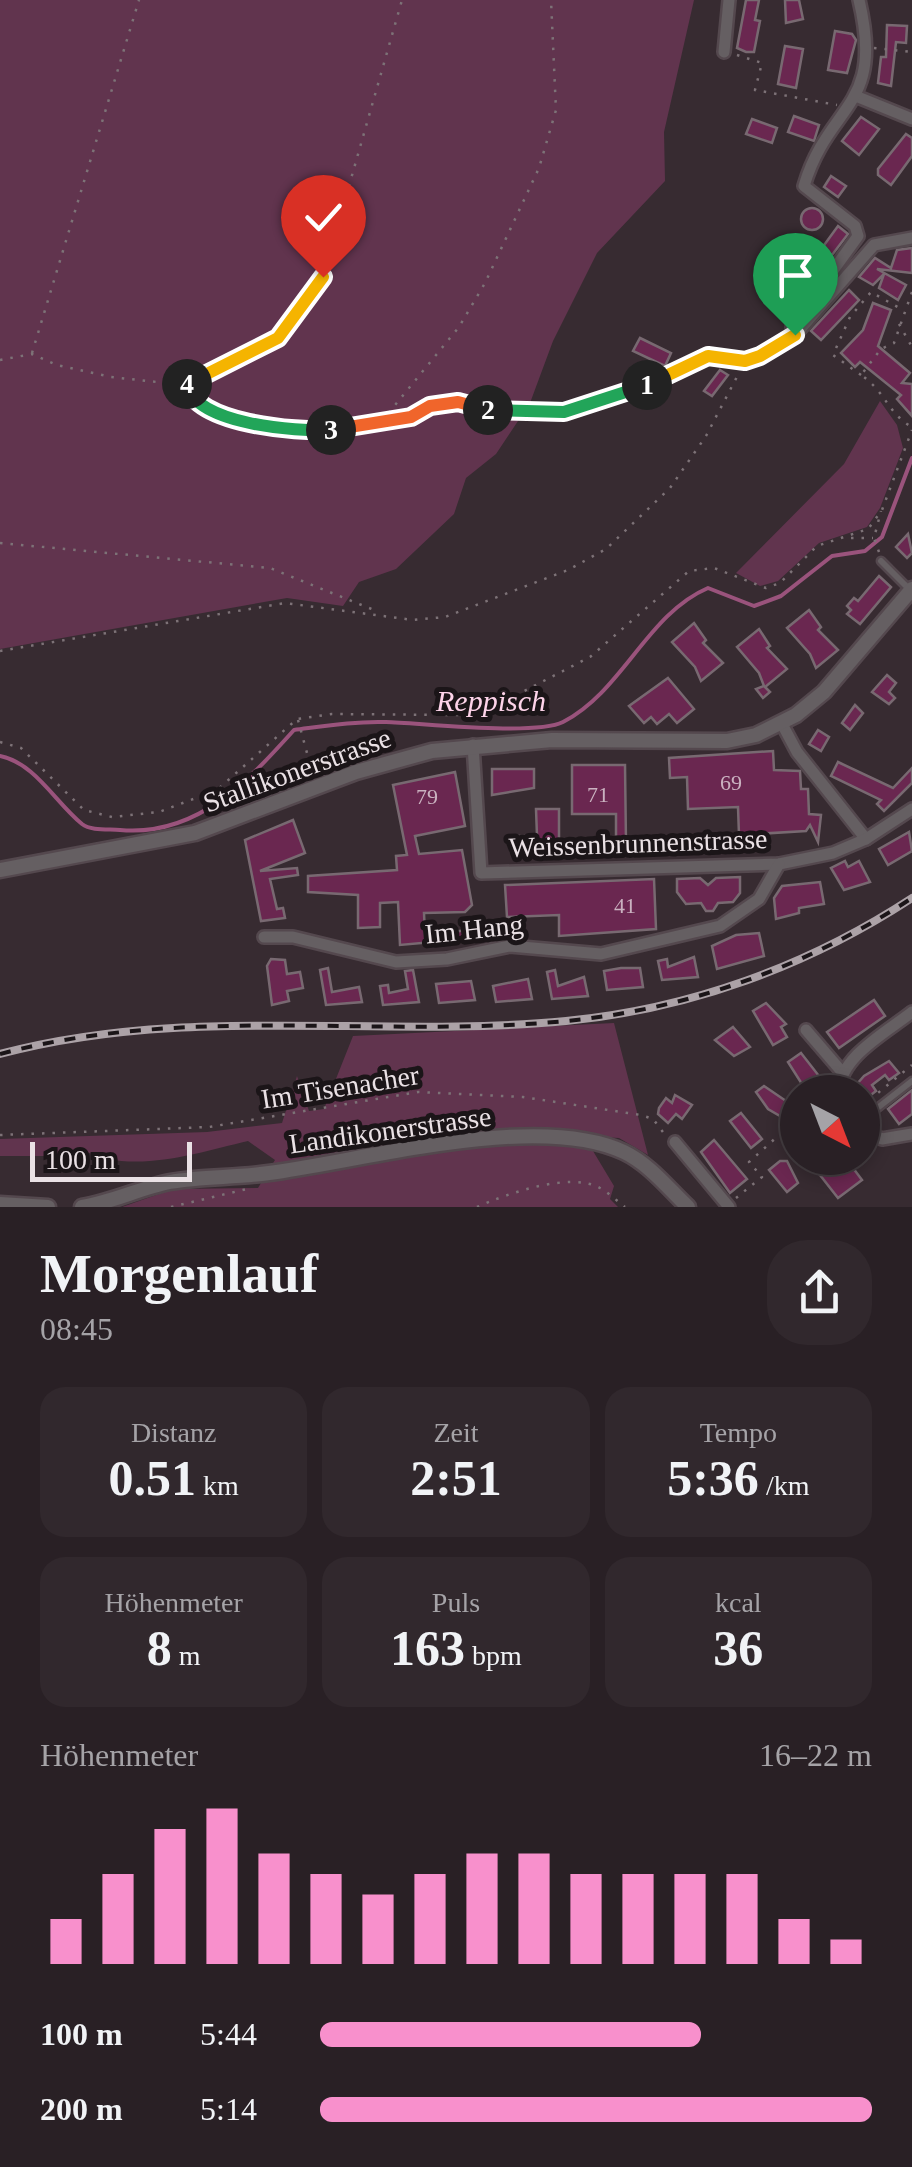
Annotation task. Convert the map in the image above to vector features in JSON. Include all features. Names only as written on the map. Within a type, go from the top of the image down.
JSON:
[{"type":"street","points":[[724,52],[729,0]]},
{"type":"street","points":[[792,327],[858,236],[855,226],[804,186],[810,168],[858,97],[868,48],[860,0]]},
{"type":"street","points":[[858,97],[912,119]]},
{"type":"street","points":[[644,386],[708,356],[745,361],[775,350],[795,335],[874,245],[912,238]]},
{"type":"street","name":"Stallikonerstrasse","points":[[0,870],[194,833],[356,772],[432,751],[552,740],[727,741],[756,735],[824,692],[912,590]]},
{"type":"street","points":[[781,722],[797,752],[866,839]]},
{"type":"street","name":"Weissenbrunnenstrasse","points":[[473,745],[480,872],[779,864],[833,853],[866,839],[912,809]]},
{"type":"street","name":"Im Hang","points":[[264,937],[293,937],[396,962],[447,959],[510,946],[602,954],[720,926],[758,899],[779,864]]},
{"type":"street","points":[[848,1075],[912,1012]]},
{"type":"street","points":[[806,1030],[831,1075]]},
{"type":"street","points":[[880,1138],[912,1134]]},
{"type":"street","name":"Landikonerstrasse","points":[[82,1207],[178,1181],[269,1173],[446,1143],[526,1139],[588,1143],[622,1152],[649,1169],[688,1207]]},
{"type":"street","points":[[675,1142],[728,1206]]},
{"type":"street","points":[[0,1204],[48,1207]]},
{"type":"lane","points":[[881,558],[912,590]]},
{"type":"lane","points":[[880,1106],[912,1081]]},
{"type":"path","points":[[32,354],[139,0]]},
{"type":"path","points":[[184,385],[278,338],[323,277],[402,0]]},
{"type":"path","points":[[381,422],[459,327],[485,283],[538,168],[556,110],[551,0]]},
{"type":"path","points":[[868,48],[912,52]]},
{"type":"path","points":[[724,52],[762,63],[755,90],[848,108]]},
{"type":"path","points":[[881,558],[874,538],[912,429],[895,412],[881,388],[833,355],[850,316],[871,292],[903,310]]},
{"type":"path","points":[[861,374],[881,349],[894,343],[912,292]]},
{"type":"path","points":[[898,323],[912,346]]},
{"type":"path","points":[[0,360],[32,354],[56,365],[111,377],[184,385],[220,413],[264,427],[313,431],[381,422],[458,402],[494,412],[550,414],[644,386]]},
{"type":"path","points":[[0,651],[285,604],[379,612],[413,620],[445,616],[568,570],[606,549],[670,488],[706,436],[745,361]]},
{"type":"path","points":[[0,742],[21,748],[84,810],[112,816],[180,807],[217,790],[297,719],[332,714],[476,712],[590,657],[688,572],[714,568],[766,588],[780,583],[817,546],[868,529],[882,510]]},
{"type":"path","points":[[850,538],[874,538]]},
{"type":"path","points":[[0,543],[270,568],[379,612]]},
{"type":"path","points":[[297,719],[307,753]]},
{"type":"path","points":[[880,1091],[912,1065]]},
{"type":"path","name":"Im Tisenacher","points":[[0,1135],[208,1127],[418,1092],[523,1098],[641,1115],[653,1119],[675,1142]]},
{"type":"path","points":[[728,1206],[762,1178],[749,1162],[780,1134]]},
{"type":"path","points":[[477,1207],[513,1191],[556,1184],[596,1185],[625,1207]]},
{"type":"path","points":[[171,1207],[260,1185]]},
{"type":"shaded area","points":[[0,0],[694,0],[664,132],[665,181],[597,253],[553,341],[530,403],[496,454],[466,478],[454,514],[396,569],[359,582],[343,606],[287,598],[0,649]]},
{"type":"shaded area","points":[[880,401],[897,425],[903,448],[880,508],[867,527],[819,543],[778,581],[760,586],[736,573],[844,464]]},
{"type":"shaded area","points":[[614,1023],[648,1155],[619,1138],[584,1136],[614,1186],[610,1199],[618,1207],[122,1207],[173,1189],[258,1188],[275,1160],[248,1141],[163,1160],[120,1161],[81,1149],[52,1156],[0,1156],[0,1139],[207,1132],[282,1123],[297,1076],[309,1111],[324,1109],[353,1036]]},
{"type":"building","points":[[746,0],[759,0],[755,20],[760,21],[754,52],[737,48]]},
{"type":"building","points":[[785,0],[799,0],[803,19],[786,23]]},
{"type":"building","points":[[887,25],[907,26],[906,43],[896,42],[891,86],[878,83],[881,57],[886,57]]},
{"type":"building","points":[[835,31],[852,34],[856,40],[847,73],[828,70]]},
{"type":"building","points":[[785,46],[803,49],[796,88],[778,84]]},
{"type":"building","points":[[794,116],[819,125],[814,141],[788,132]]},
{"type":"building","points":[[861,117],[879,129],[859,155],[842,141]]},
{"type":"building","points":[[752,119],[777,128],[772,143],[746,134]]},
{"type":"building","points":[[906,134],[912,138],[912,156],[891,185],[878,175],[878,169]]},
{"type":"building","points":[[831,176],[846,186],[838,197],[824,187]]},
{"type":"building","points":[[812,208],[820,211],[820,227],[812,230],[804,227],[801,219],[804,211]]},
{"type":"building","points":[[838,226],[848,234],[832,255],[822,248]]},
{"type":"building","points":[[912,248],[912,273],[877,269],[906,285],[898,300],[879,288],[884,274],[873,285],[859,277],[875,258],[891,268],[897,250]]},
{"type":"building","points":[[812,261],[823,269],[792,311],[779,301]]},
{"type":"building","points":[[849,290],[859,300],[821,340],[811,331]]},
{"type":"building","points":[[873,303],[891,310],[878,346],[910,373],[902,383],[912,384],[912,416],[897,399],[901,395],[860,362],[855,367],[841,353],[863,330]]},
{"type":"building","points":[[640,338],[671,353],[665,366],[633,351]]},
{"type":"building","points":[[720,370],[728,375],[712,396],[704,391]]},
{"type":"building","points":[[908,534],[912,553],[907,558],[896,547]]},
{"type":"building","points":[[879,576],[891,587],[860,624],[847,614],[851,610],[847,606],[854,598],[858,601]]},
{"type":"building","points":[[809,610],[821,627],[818,630],[838,650],[816,668],[810,654],[787,628]]},
{"type":"building","points":[[694,623],[706,640],[703,643],[723,663],[701,681],[695,667],[672,642]]},
{"type":"building","points":[[759,629],[770,646],[767,648],[787,669],[765,687],[770,692],[763,698],[756,689],[764,686],[759,673],[737,647]]},
{"type":"building","points":[[887,675],[896,683],[889,692],[895,698],[889,704],[872,692]]},
{"type":"building","points":[[668,678],[694,709],[677,723],[669,714],[657,724],[651,717],[644,723],[629,706]]},
{"type":"building","points":[[855,705],[863,713],[850,730],[842,723]]},
{"type":"building","points":[[818,730],[829,737],[821,751],[809,744]]},
{"type":"building","points":[[773,751],[774,770],[800,771],[801,789],[808,789],[809,814],[821,815],[818,842],[810,825],[806,831],[739,835],[738,807],[688,809],[687,777],[670,778],[669,758]]},
{"type":"building","points":[[838,762],[893,788],[912,768],[912,783],[884,811],[877,804],[881,800],[831,776]]},
{"type":"building","points":[[572,765],[625,765],[626,844],[616,844],[616,814],[572,814]]},
{"type":"building","points":[[492,769],[534,769],[534,788],[492,795]]},
{"type":"building","points":[[455,772],[465,826],[415,836],[419,854],[462,850],[472,905],[465,912],[424,913],[425,935],[477,929],[477,938],[400,945],[398,902],[380,903],[380,927],[358,928],[358,895],[308,892],[308,876],[397,870],[396,856],[407,855],[393,785]]},
{"type":"building","points":[[536,809],[559,809],[559,851],[511,852],[510,836],[537,836]]},
{"type":"building","points":[[293,820],[305,853],[260,871],[297,868],[298,875],[270,879],[277,909],[283,908],[285,918],[261,921],[245,840]]},
{"type":"building","points":[[909,832],[912,851],[888,865],[879,849]]},
{"type":"building","points":[[845,861],[848,867],[859,861],[870,882],[844,890],[831,868]]},
{"type":"building","points":[[740,877],[740,893],[733,902],[718,903],[713,911],[706,911],[701,903],[686,904],[677,892],[677,879],[700,878],[708,885],[716,878]]},
{"type":"building","points":[[654,879],[656,929],[559,936],[559,915],[507,917],[505,885]]},
{"type":"building","points":[[820,882],[824,904],[799,908],[799,913],[776,919],[774,898],[782,886]]},
{"type":"building","points":[[759,933],[764,956],[717,969],[712,946],[736,935]]},
{"type":"building","points":[[694,957],[698,977],[662,980],[658,961],[667,959],[668,967]]},
{"type":"building","points":[[271,959],[285,960],[287,974],[300,972],[303,988],[287,991],[289,1001],[272,1005],[267,966]]},
{"type":"building","points":[[328,968],[332,992],[359,987],[362,1002],[326,1005],[320,970]]},
{"type":"building","points":[[640,968],[643,987],[607,990],[604,971]]},
{"type":"building","points":[[413,970],[419,1002],[383,1005],[380,986],[388,985],[389,993],[408,989],[405,971]]},
{"type":"building","points":[[555,970],[558,986],[584,977],[588,996],[552,999],[547,972]]},
{"type":"building","points":[[528,979],[532,999],[496,1002],[493,986]]},
{"type":"building","points":[[471,981],[475,1000],[439,1003],[436,984]]},
{"type":"building","points":[[874,1000],[885,1016],[839,1048],[827,1032]]},
{"type":"building","points":[[766,1003],[786,1024],[781,1027],[787,1037],[773,1045],[753,1011]]},
{"type":"building","points":[[733,1027],[750,1047],[734,1056],[715,1040]]},
{"type":"building","points":[[801,1053],[818,1075],[796,1075],[788,1062]]},
{"type":"building","points":[[889,1061],[899,1073],[889,1080],[885,1075],[880,1079],[880,1075],[866,1075]]},
{"type":"building","points":[[764,1086],[780,1097],[780,1116],[768,1109],[756,1092]]},
{"type":"building","points":[[912,1090],[912,1114],[899,1124],[888,1109]]},
{"type":"building","points":[[675,1095],[692,1105],[682,1119],[676,1114],[668,1123],[658,1114],[659,1108],[666,1098],[672,1103]]},
{"type":"building","points":[[741,1113],[762,1139],[751,1148],[730,1121]]},
{"type":"building","points":[[714,1140],[747,1179],[730,1193],[701,1152]]},
{"type":"building","points":[[780,1161],[780,1175],[794,1175],[798,1183],[787,1192],[769,1170]]},
{"type":"building","points":[[820,1175],[858,1175],[862,1180],[838,1198]]},
{"type":"waterway","name":"Reppisch","points":[[0,756],[24,766],[86,826],[148,830],[197,815],[219,802],[294,730],[374,722],[504,728],[563,722],[602,692],[668,616],[708,588],[754,606],[781,596],[832,556],[865,551],[882,537],[912,458]]},
{"type":"railway","points":[[0,1054],[70,1039],[141,1030],[211,1026],[495,1026],[612,1015],[703,995],[790,964],[912,898]]},
{"type":"route","points":[[323,277],[278,338],[228,367],[184,385],[202,402],[238,420],[264,427],[313,431],[352,429],[411,417],[430,406],[458,402],[494,412],[550,414],[644,386],[708,356],[745,361],[775,350],[795,335]]}]
